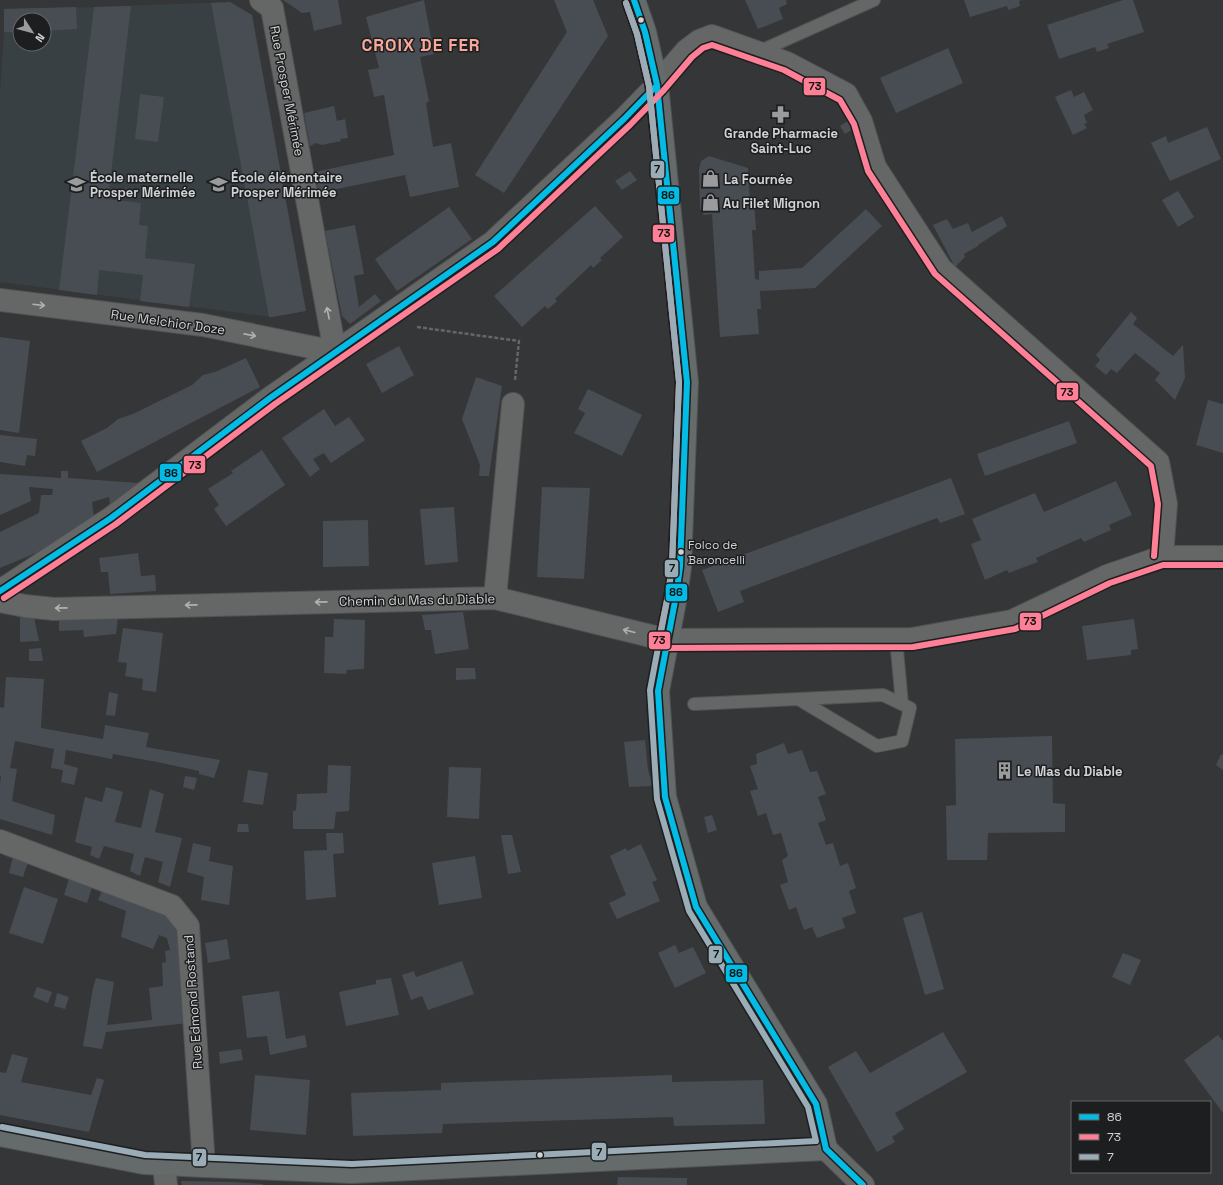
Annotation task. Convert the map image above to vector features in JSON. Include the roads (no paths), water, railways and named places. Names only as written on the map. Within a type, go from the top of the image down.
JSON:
[{"type":"street","name":"Rue Prosper Mérimée","points":[[261,0],[272,8],[335,352]]},
{"type":"street","points":[[634,0],[645,32],[657,85],[687,382],[680,567],[658,691],[665,797],[696,907],[816,1104],[826,1149],[863,1185]]},
{"type":"street","points":[[0,591],[111,518],[270,398],[494,242],[624,119],[657,85],[686,51],[699,41],[712,36],[788,64],[846,94],[861,121],[875,167],[941,269],[1158,462],[1166,504],[1162,557]]},
{"type":"street","name":"Rue Melchior Doze","points":[[0,300],[203,325],[335,352]]},
{"type":"street","points":[[495,598],[513,404]]},
{"type":"street","name":"Chemin du Mas du Diable","points":[[0,601],[25,606],[54,608],[495,598],[667,640],[912,639],[1012,621],[1107,576],[1162,557],[1223,557]]},
{"type":"street","name":"Rue Edmond Rostand","points":[[0,841],[172,906],[188,926],[204,1166]]},
{"type":"street","points":[[0,1135],[144,1163],[432,1177],[826,1149]]},
{"type":"street","points":[[164,1164],[166,1185]]},
{"type":"lane","points":[[758,52],[874,0]]},
{"type":"lane","points":[[896,639],[902,704]]},
{"type":"lane","points":[[694,704],[883,695],[910,708],[902,741],[877,746],[800,700]]},
{"type":"place","name":"Grande Pharmacie Saint-Luc","points":[[781,114]]},
{"type":"place","name":"La Fournée","points":[[711,179]]},
{"type":"place","name":"École maternelle Prosper Mérimée","points":[[77,184]]},
{"type":"place","name":"École élémentaire Prosper Mérimée","points":[[218,184]]},
{"type":"place","name":"Au Filet Mignon","points":[[710,203]]},
{"type":"place","name":"Folco de Baroncelli","points":[[681,552]]},
{"type":"place","name":"Le Mas du Diable","points":[[1004,771]]},
{"type":"district","name":"CROIX DE FER","points":[[421,45]]}]
